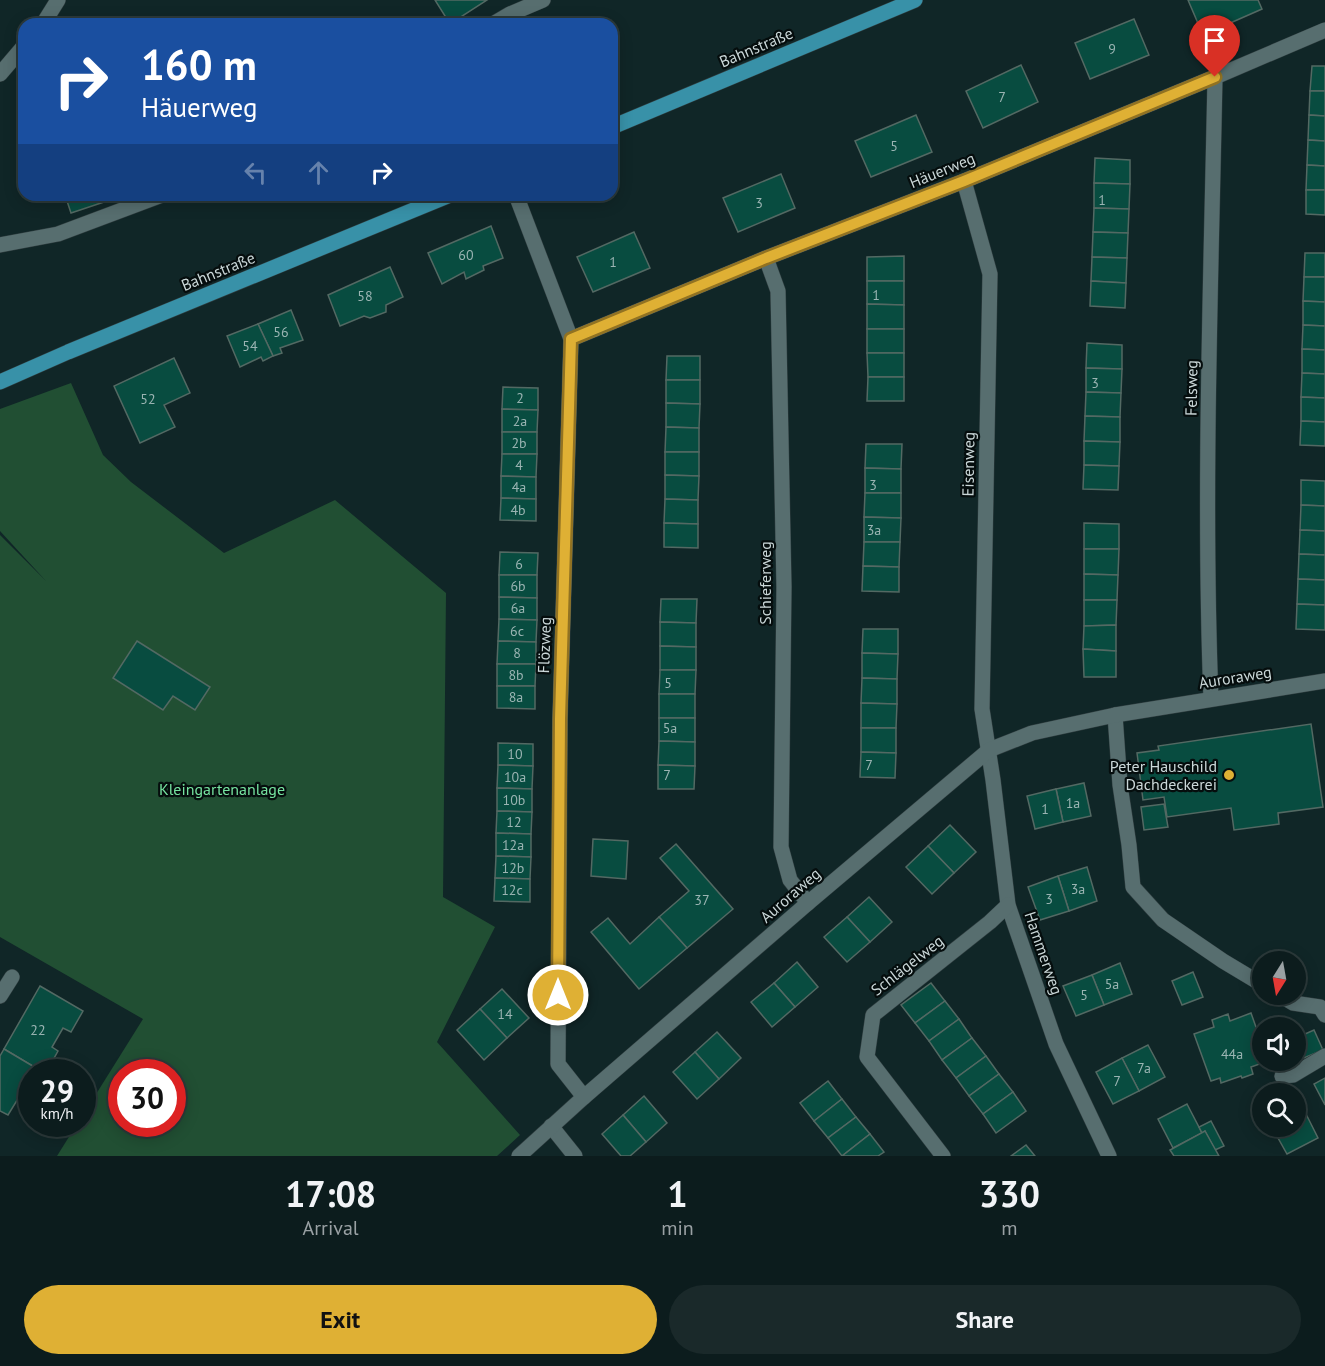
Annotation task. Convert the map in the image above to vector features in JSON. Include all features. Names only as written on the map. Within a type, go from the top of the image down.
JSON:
[{"type":"main road","name":"Bahnstraße","points":[[618,124],[915,0]]},
{"type":"main road","name":"Bahnstraße","points":[[0,382],[435,201]]},
{"type":"street","points":[[47,18],[58,0]]},
{"type":"street","points":[[503,18],[543,0]]},
{"type":"street","name":"Häuerweg","points":[[571,339],[766,258],[964,181],[1325,30]]},
{"type":"street","points":[[0,74],[18,53]]},
{"type":"street","name":"Felsweg","points":[[1211,699],[1207,450],[1215,77]]},
{"type":"street","name":"Eisenweg","points":[[964,181],[990,274],[982,709],[989,750]]},
{"type":"street","points":[[0,245],[58,234],[146,201]]},
{"type":"street","name":"Flözweg","points":[[518,201],[571,339],[560,719],[558,1064],[584,1097]]},
{"type":"street","name":"Schieferweg","points":[[766,258],[778,291],[784,587],[781,847],[790,880],[808,903]]},
{"type":"street","name":"Auroraweg","points":[[519,1156],[808,903],[989,750],[1032,734],[1115,715],[1325,681]]},
{"type":"street","points":[[1115,715],[1120,785],[1133,887],[1163,920],[1252,978]]},
{"type":"street","name":"Hammerweg","points":[[989,750],[1008,905],[1056,1044],[1109,1156]]},
{"type":"street","name":"Schlägelweg","points":[[943,1156],[867,1057],[873,1015],[990,922],[1008,905]]},
{"type":"street","points":[[0,996],[12,977]]},
{"type":"street","points":[[1306,1005],[1320,1007],[1325,1015]]},
{"type":"street","points":[[1282,1076],[1293,1075],[1325,1056]]},
{"type":"street","points":[[551,1126],[575,1156]]},
{"type":"green space","name":"Kleingartenanlage","points":[[71,383],[103,455],[131,482],[224,553],[335,500],[446,593],[443,897],[495,927],[437,1042],[520,1135],[497,1156],[57,1156],[69,1137],[96,1137],[96,1094],[108,1075],[108,1137],[186,1137],[186,1059],[118,1059],[143,1019],[0,937],[0,535],[46,581],[0,531],[0,409]]},
{"type":"building","points":[[435,0],[487,0],[459,18],[446,18]]},
{"type":"building","points":[[1188,0],[1258,0],[1262,9],[1203,35]]},
{"type":"building","points":[[1134,19],[1149,55],[1090,79],[1075,43]]},
{"type":"building","points":[[1021,65],[1038,102],[983,128],[966,91]]},
{"type":"building","points":[[1312,66],[1325,66],[1325,91],[1310,91]]},
{"type":"building","points":[[1310,91],[1325,91],[1325,116],[1309,115]]},
{"type":"building","points":[[916,115],[932,152],[871,177],[855,141]]},
{"type":"building","points":[[1309,115],[1325,116],[1325,141],[1308,140]]},
{"type":"building","points":[[1308,140],[1325,141],[1325,166],[1307,165]]},
{"type":"building","points":[[1095,158],[1130,160],[1130,184],[1094,183]]},
{"type":"building","points":[[1307,165],[1325,166],[1325,190],[1306,190]]},
{"type":"building","points":[[781,174],[795,208],[738,232],[723,198]]},
{"type":"building","points":[[1094,183],[1130,184],[1129,209],[1094,208]]},
{"type":"building","points":[[1306,190],[1325,190],[1325,215],[1306,214]]},
{"type":"building","points":[[67,201],[107,201],[71,213]]},
{"type":"building","points":[[1094,208],[1129,209],[1128,233],[1093,232]]},
{"type":"building","points":[[491,226],[503,258],[483,266],[484,270],[466,279],[464,272],[442,284],[428,253]]},
{"type":"building","points":[[634,232],[650,268],[593,292],[577,257]]},
{"type":"building","points":[[1093,232],[1128,233],[1127,258],[1092,257]]},
{"type":"building","points":[[1305,253],[1325,253],[1325,277],[1304,277]]},
{"type":"building","points":[[904,256],[904,281],[867,281],[867,257]]},
{"type":"building","points":[[1092,257],[1127,258],[1126,283],[1091,281]]},
{"type":"building","points":[[390,267],[403,297],[386,305],[386,312],[370,318],[364,316],[340,326],[328,295]]},
{"type":"building","points":[[1304,277],[1325,277],[1325,302],[1303,301]]},
{"type":"building","points":[[867,281],[904,281],[904,305],[867,304]]},
{"type":"building","points":[[1091,281],[1126,283],[1125,308],[1090,306]]},
{"type":"building","points":[[1303,301],[1325,302],[1325,326],[1303,325]]},
{"type":"building","points":[[867,304],[904,305],[904,329],[867,329]]},
{"type":"building","points":[[291,310],[303,340],[280,348],[282,353],[273,356],[258,324]]},
{"type":"building","points":[[258,324],[273,356],[263,361],[261,357],[240,367],[227,336]]},
{"type":"building","points":[[1303,325],[1325,326],[1325,350],[1302,349]]},
{"type":"building","points":[[867,329],[904,329],[904,353],[867,353]]},
{"type":"building","points":[[1087,343],[1122,345],[1122,369],[1086,368]]},
{"type":"building","points":[[1302,349],[1325,350],[1325,374],[1302,373]]},
{"type":"building","points":[[867,353],[904,353],[904,377],[868,377]]},
{"type":"building","points":[[667,356],[700,356],[700,380],[666,380]]},
{"type":"building","points":[[174,358],[190,393],[164,405],[175,427],[140,443],[114,386]]},
{"type":"building","points":[[1086,368],[1122,369],[1121,393],[1086,392]]},
{"type":"building","points":[[1302,373],[1325,374],[1325,398],[1301,397]]},
{"type":"building","points":[[868,377],[904,377],[904,401],[867,401]]},
{"type":"building","points":[[666,380],[700,380],[700,404],[666,403]]},
{"type":"building","points":[[503,387],[538,388],[538,410],[502,409]]},
{"type":"building","points":[[1086,392],[1121,393],[1120,417],[1085,416]]},
{"type":"building","points":[[1301,397],[1325,398],[1325,422],[1301,421]]},
{"type":"building","points":[[666,403],[700,404],[699,428],[666,427]]},
{"type":"building","points":[[502,409],[538,410],[537,432],[502,432]]},
{"type":"building","points":[[1085,416],[1120,417],[1120,442],[1084,441]]},
{"type":"building","points":[[1301,421],[1325,422],[1325,446],[1300,445]]},
{"type":"building","points":[[666,427],[699,428],[699,452],[665,452]]},
{"type":"building","points":[[502,432],[537,432],[537,454],[502,454]]},
{"type":"building","points":[[1084,441],[1120,442],[1119,466],[1084,465]]},
{"type":"building","points":[[866,444],[902,444],[901,469],[865,468]]},
{"type":"building","points":[[665,452],[699,452],[699,476],[665,475]]},
{"type":"building","points":[[502,454],[537,454],[536,477],[501,476]]},
{"type":"building","points":[[1084,465],[1119,466],[1118,490],[1083,489]]},
{"type":"building","points":[[865,468],[901,469],[901,493],[865,493]]},
{"type":"building","points":[[665,475],[699,476],[698,500],[665,499]]},
{"type":"building","points":[[501,476],[536,477],[536,499],[501,498]]},
{"type":"building","points":[[1301,480],[1325,481],[1325,506],[1301,505]]},
{"type":"building","points":[[865,493],[901,493],[901,518],[864,517]]},
{"type":"building","points":[[501,498],[536,499],[536,521],[500,520]]},
{"type":"building","points":[[665,499],[698,500],[698,524],[664,523]]},
{"type":"building","points":[[1301,505],[1325,506],[1325,531],[1300,530]]},
{"type":"building","points":[[864,517],[901,518],[900,542],[864,542]]},
{"type":"building","points":[[664,523],[698,524],[698,548],[664,547]]},
{"type":"building","points":[[1084,523],[1119,524],[1119,549],[1084,549]]},
{"type":"building","points":[[1300,530],[1325,531],[1325,555],[1299,554]]},
{"type":"building","points":[[864,542],[900,542],[899,567],[863,566]]},
{"type":"building","points":[[1084,549],[1119,549],[1118,575],[1084,574]]},
{"type":"building","points":[[500,552],[538,553],[537,575],[499,575]]},
{"type":"building","points":[[1299,554],[1325,555],[1325,580],[1298,579]]},
{"type":"building","points":[[863,566],[899,567],[899,592],[862,591]]},
{"type":"building","points":[[1084,574],[1118,575],[1117,600],[1084,600]]},
{"type":"building","points":[[499,575],[537,575],[537,598],[499,597]]},
{"type":"building","points":[[1298,579],[1325,580],[1325,605],[1297,604]]},
{"type":"building","points":[[499,597],[537,598],[537,620],[499,619]]},
{"type":"building","points":[[661,599],[697,599],[696,623],[660,622]]},
{"type":"building","points":[[1084,600],[1117,600],[1116,625],[1084,626]]},
{"type":"building","points":[[1297,604],[1325,605],[1325,630],[1296,629]]},
{"type":"building","points":[[499,619],[537,620],[536,642],[498,641]]},
{"type":"building","points":[[660,622],[696,623],[696,647],[660,646]]},
{"type":"building","points":[[1116,625],[1116,651],[1083,649],[1084,626]]},
{"type":"building","points":[[863,629],[898,629],[898,654],[862,653]]},
{"type":"building","points":[[137,641],[210,687],[195,710],[173,696],[163,710],[113,678]]},
{"type":"building","points":[[498,641],[536,642],[536,664],[497,664]]},
{"type":"building","points":[[660,646],[696,647],[696,670],[660,670]]},
{"type":"building","points":[[1083,649],[1116,651],[1116,677],[1084,677]]},
{"type":"building","points":[[862,653],[898,654],[897,679],[862,678]]},
{"type":"building","points":[[497,664],[536,664],[535,686],[497,686]]},
{"type":"building","points":[[660,670],[696,670],[695,694],[659,694]]},
{"type":"building","points":[[862,678],[897,679],[897,704],[861,703]]},
{"type":"building","points":[[497,686],[535,686],[535,709],[497,708]]},
{"type":"building","points":[[659,694],[695,694],[695,718],[659,718]]},
{"type":"building","points":[[861,703],[897,704],[896,728],[861,728]]},
{"type":"building","points":[[659,718],[695,718],[695,742],[659,741]]},
{"type":"building","name":"Peter Hauschild Dachdeckerei","points":[[1311,724],[1323,807],[1278,813],[1279,824],[1234,830],[1231,808],[1167,817],[1164,797],[1143,800],[1137,753],[1159,750],[1158,746]]},
{"type":"building","points":[[861,728],[896,728],[896,753],[861,752]]},
{"type":"building","points":[[659,741],[695,742],[695,766],[658,765]]},
{"type":"building","points":[[498,743],[533,744],[533,766],[498,765]]},
{"type":"building","points":[[861,752],[896,753],[895,778],[860,777]]},
{"type":"building","points":[[498,765],[533,766],[532,789],[497,788]]},
{"type":"building","points":[[658,765],[695,766],[694,789],[658,789]]},
{"type":"building","points":[[1084,783],[1091,816],[1063,822],[1056,789]]},
{"type":"building","points":[[497,788],[532,789],[532,812],[497,811]]},
{"type":"building","points":[[1056,789],[1063,822],[1035,829],[1027,796]]},
{"type":"building","points":[[1164,804],[1168,827],[1144,830],[1141,807]]},
{"type":"building","points":[[497,811],[532,812],[531,834],[496,833]]},
{"type":"building","points":[[950,825],[976,852],[954,873],[928,846]]},
{"type":"building","points":[[496,833],[531,834],[531,857],[496,856]]},
{"type":"building","points":[[593,839],[628,841],[626,879],[591,876]]},
{"type":"building","points":[[676,844],[733,909],[687,948],[659,917],[689,891],[660,858]]},
{"type":"building","points":[[928,846],[954,873],[932,894],[906,867]]},
{"type":"building","points":[[496,856],[531,857],[530,879],[495,878]]},
{"type":"building","points":[[1087,867],[1097,901],[1069,911],[1058,876]]},
{"type":"building","points":[[1058,876],[1069,911],[1040,920],[1028,887]]},
{"type":"building","points":[[495,878],[530,879],[530,902],[494,901]]},
{"type":"building","points":[[869,897],[892,922],[870,942],[847,917]]},
{"type":"building","points":[[659,917],[687,948],[639,989],[591,932],[608,918],[630,944]]},
{"type":"building","points":[[847,917],[870,942],[847,962],[824,937]]},
{"type":"building","points":[[797,962],[818,987],[795,1007],[774,983]]},
{"type":"building","points":[[1120,963],[1132,994],[1104,1005],[1092,975]]},
{"type":"building","points":[[1193,972],[1203,997],[1182,1005],[1172,981]]},
{"type":"building","points":[[1092,975],[1104,1005],[1076,1016],[1063,986]]},
{"type":"building","points":[[774,983],[795,1007],[772,1027],[751,1002]]},
{"type":"building","points":[[931,983],[945,1001],[915,1023],[901,1005]]},
{"type":"building","points":[[40,986],[83,1011],[71,1032],[63,1028],[52,1047],[58,1051],[54,1059],[21,1059],[4,1049]]},
{"type":"building","points":[[502,989],[529,1018],[507,1038],[480,1009]]},
{"type":"building","points":[[945,1001],[959,1019],[929,1041],[915,1023]]},
{"type":"building","points":[[480,1009],[507,1038],[484,1060],[457,1030]]},
{"type":"building","points":[[1251,1013],[1253,1074],[1221,1083],[1220,1078],[1211,1081],[1194,1034],[1214,1027],[1212,1020],[1228,1014],[1230,1021]]},
{"type":"building","points":[[959,1019],[972,1038],[942,1060],[929,1041]]},
{"type":"building","points":[[1314,1030],[1323,1050],[1306,1057],[1306,1034]]},
{"type":"building","points":[[717,1032],[741,1058],[719,1079],[695,1052]]},
{"type":"building","points":[[972,1038],[986,1056],[956,1078],[942,1060]]},
{"type":"building","points":[[1148,1045],[1165,1077],[1139,1091],[1122,1058]]},
{"type":"building","points":[[4,1049],[21,1059],[18,1059],[18,1099],[8,1115],[0,1111],[0,1056]]},
{"type":"building","points":[[695,1052],[719,1079],[697,1099],[673,1072]]},
{"type":"building","points":[[986,1056],[999,1074],[969,1096],[956,1078]]},
{"type":"building","points":[[1122,1058],[1139,1091],[1113,1104],[1096,1072]]},
{"type":"building","points":[[999,1074],[1013,1092],[983,1114],[969,1096]]},
{"type":"building","points":[[1325,1078],[1325,1105],[1314,1084]]},
{"type":"building","points":[[828,1081],[842,1099],[814,1121],[800,1103]]},
{"type":"building","points":[[1013,1092],[1026,1111],[996,1133],[983,1114]]},
{"type":"building","points":[[644,1096],[667,1123],[646,1142],[623,1115]]},
{"type":"building","points":[[842,1099],[856,1117],[828,1138],[814,1121]]},
{"type":"building","points":[[1187,1104],[1202,1133],[1173,1148],[1158,1119]]},
{"type":"building","points":[[1306,1114],[1318,1138],[1287,1154],[1277,1137],[1306,1137]]},
{"type":"building","points":[[623,1115],[646,1142],[630,1156],[621,1156],[602,1134]]},
{"type":"building","points":[[856,1117],[870,1134],[842,1156],[828,1138]]},
{"type":"building","points":[[1211,1121],[1224,1146],[1215,1150],[1205,1131],[1202,1133],[1199,1127]]},
{"type":"building","points":[[1205,1131],[1219,1156],[1174,1156],[1170,1150]]},
{"type":"building","points":[[870,1134],[884,1152],[878,1156],[842,1156]]},
{"type":"building","points":[[1026,1145],[1035,1156],[1011,1156]]},
{"type":"place","name":"Peter Hauschild Dachdeckerei","points":[[1229,775]]},
{"type":"route","points":[[558,995],[560,719],[571,339],[1215,77]]}]
